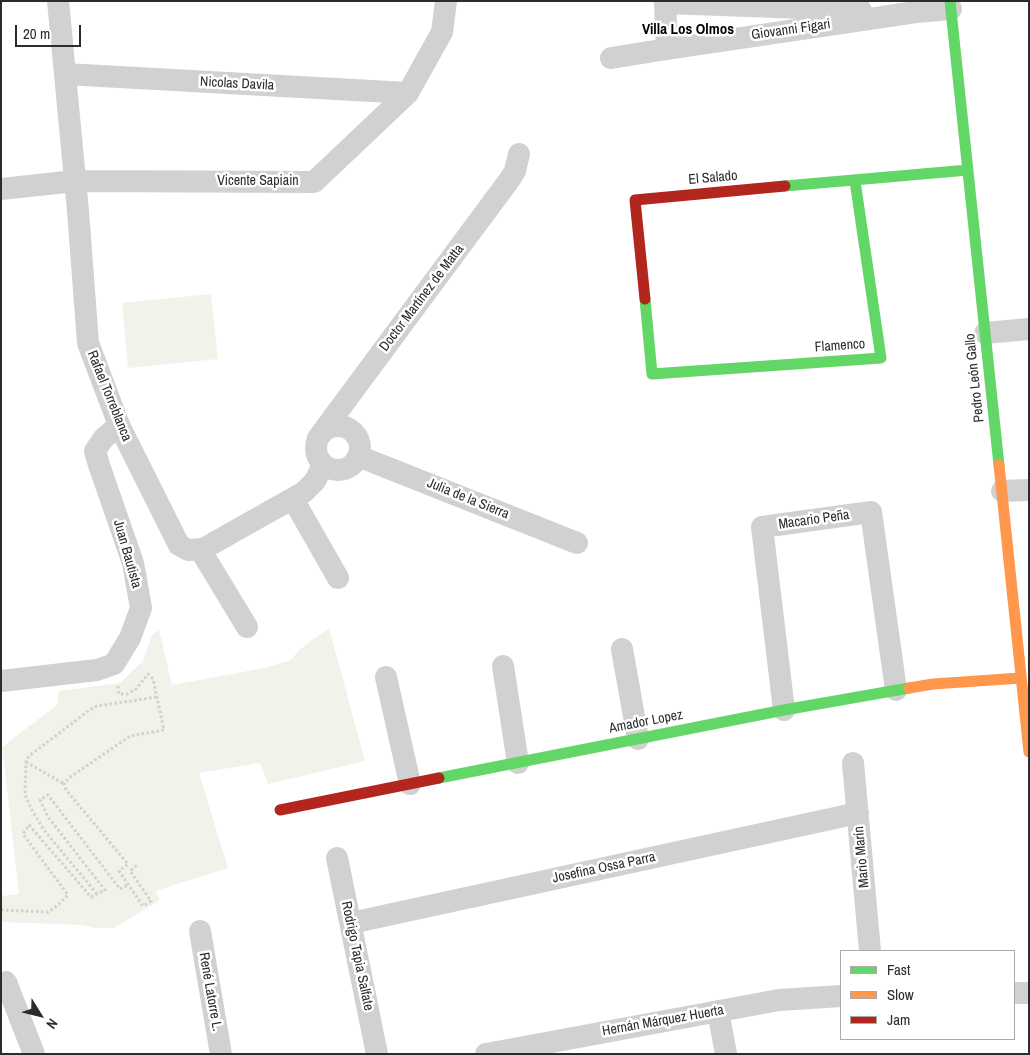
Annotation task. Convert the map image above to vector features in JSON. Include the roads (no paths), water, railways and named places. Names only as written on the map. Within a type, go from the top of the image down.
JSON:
[{"type":"street","name":"Rafael Torreblanca","points":[[58,1],[88,343],[119,425],[179,545],[188,550],[203,549]]},
{"type":"street","name":"Vicente Sapiain","points":[[1,189],[75,181],[314,182],[408,93],[442,32],[446,1]]},
{"type":"street","name":"Giovanni Figari","points":[[666,49],[665,3],[916,12]]},
{"type":"street","name":"Giovanni Figari","points":[[611,58],[916,12],[951,5]]},
{"type":"street","name":"Pedro León Gallo","points":[[951,5],[1024,687],[1029,752]]},
{"type":"street","name":"Nicolas Davila","points":[[65,74],[408,93]]},
{"type":"street","name":"Doctor Martínez de Matta","points":[[318,438],[510,179],[515,171],[519,154]]},
{"type":"street","name":"El Salado","points":[[652,374],[635,200],[968,170]]},
{"type":"street","name":"Flamenco","points":[[652,374],[881,358],[855,180]]},
{"type":"street","points":[[985,333],[1029,330]]},
{"type":"street","name":"Juan Bautista","points":[[1,681],[97,670],[114,664],[130,638],[141,608],[132,563],[95,451],[103,439],[119,425]]},
{"type":"street","points":[[344,426],[358,438],[360,448],[358,456],[345,469],[330,469],[324,465],[316,453],[318,438],[329,427],[344,426]]},
{"type":"street","name":"Julia de la Sierra","points":[[358,456],[577,543]]},
{"type":"street","points":[[247,627],[204,556],[203,549],[304,492],[315,481],[324,465]]},
{"type":"street","points":[[1002,491],[1029,490]]},
{"type":"street","points":[[293,499],[338,578]]},
{"type":"street","name":"Macario Peña","points":[[784,710],[762,527],[871,512],[896,690]]},
{"type":"street","points":[[622,649],[638,739]]},
{"type":"street","points":[[503,666],[518,763]]},
{"type":"street","points":[[386,677],[410,784]]},
{"type":"street","name":"Amador Lopez","points":[[280,810],[784,710],[896,690],[933,684],[1024,687]]},
{"type":"street","name":"Mario Marín","points":[[853,763],[870,950]]},
{"type":"street","name":"Josefina Ossa Parra","points":[[350,923],[858,813]]},
{"type":"street","name":"Rodrigo Tapia Salfate","points":[[337,858],[377,1054]]},
{"type":"street","name":"René Latorre L.","points":[[200,931],[221,1054]]},
{"type":"street","points":[[6,982],[10,1020],[34,1054]]},
{"type":"street","points":[[1015,993],[1029,993]]},
{"type":"street","name":"Hernán Márquez Huerta","points":[[486,1054],[570,1046],[718,1011],[779,1000],[840,996]]},
{"type":"street","points":[[718,1011],[726,1054]]},
{"type":"district","name":"Villa Los Olmos","points":[[688,30]]}]
